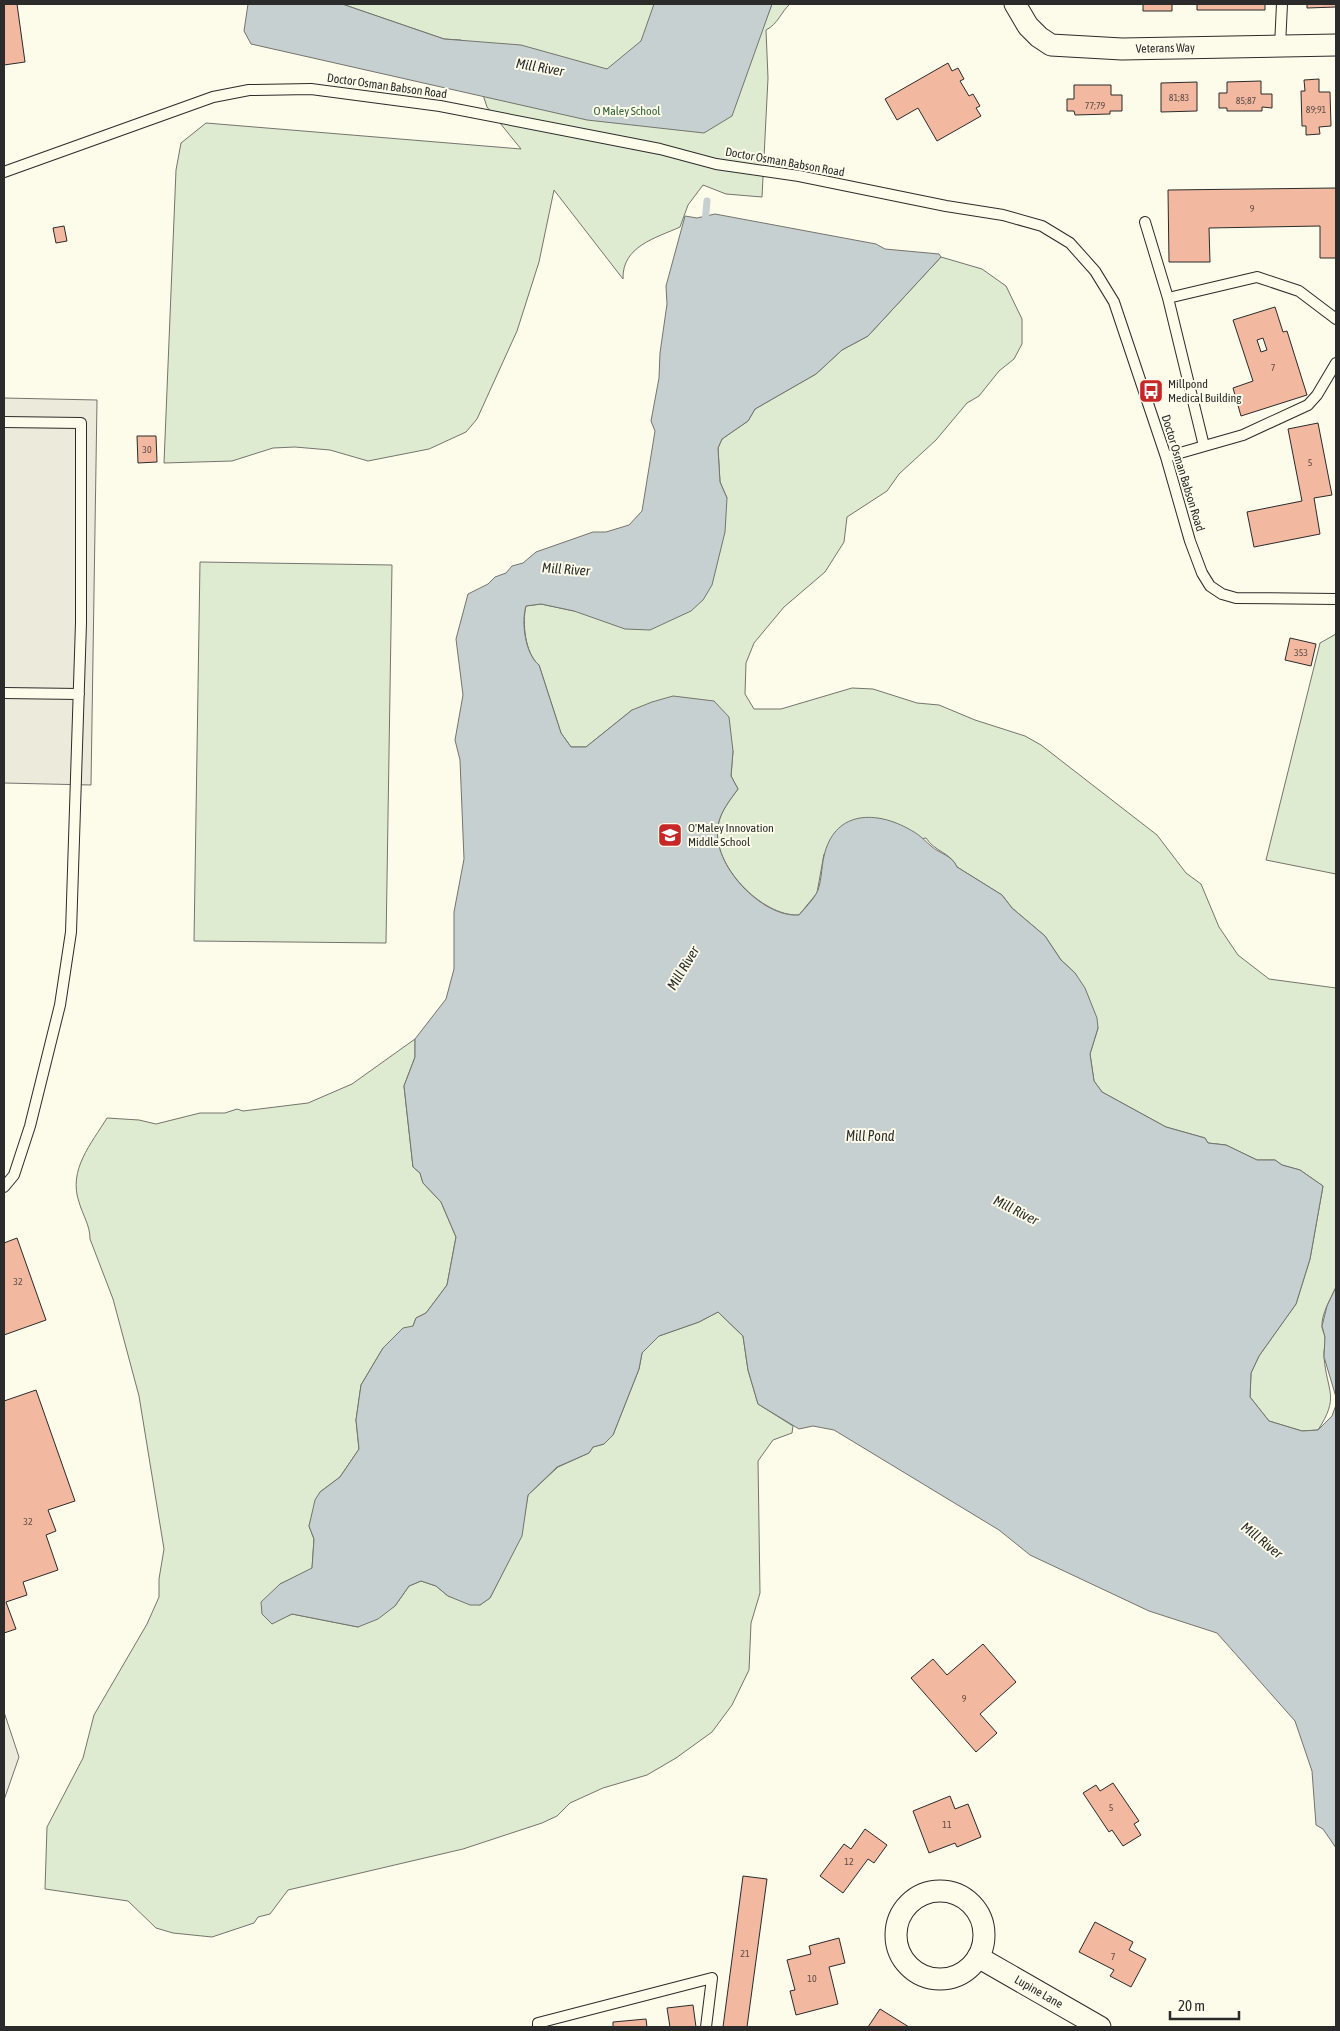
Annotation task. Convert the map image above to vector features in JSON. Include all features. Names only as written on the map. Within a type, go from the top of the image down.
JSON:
[{"type":"street","name":"Veterans Way","points":[[1015,4],[1028,26],[1039,38],[1051,45],[1122,49],[1336,45]]},
{"type":"street","points":[[946,1891],[962,1897],[975,1908],[982,1924],[984,1940],[978,1957],[967,1970],[951,1978],[934,1978],[918,1973],[905,1962],[897,1946],[896,1929],[902,1913],[913,1900],[928,1892],[946,1891]]},
{"type":"street","name":"Lupine Lane","points":[[978,1957],[1100,2027]]},
{"type":"lane","points":[[1280,46],[1282,4]]},
{"type":"lane","name":"Doctor Osman Babson Road","points":[[4,172],[213,97],[249,90],[311,89],[440,106],[660,149],[716,164],[799,176],[946,206],[1002,214],[1042,226],[1070,243],[1095,271],[1114,302],[1166,457],[1190,541],[1202,573],[1210,586],[1222,594],[1236,598],[1336,599]]},
{"type":"lane","points":[[1145,222],[1168,298],[1204,446]]},
{"type":"lane","points":[[1168,298],[1256,277],[1299,291],[1336,319]]},
{"type":"lane","points":[[1166,457],[1243,435],[1308,406],[1336,364]]},
{"type":"lane","points":[[4,422],[81,423],[79,694],[71,932],[62,996],[30,1126],[14,1175],[4,1187]]},
{"type":"lane","points":[[4,693],[79,694]]},
{"type":"lane","points":[[538,2027],[538,2023],[712,1978],[706,2027]]},
{"type":"green space","name":"O Maley School","points":[[342,4],[760,4],[765,22],[772,4],[790,4],[774,25],[766,30],[768,78],[762,197],[726,194],[703,185],[688,205],[680,227],[642,245],[628,258],[624,268],[623,279],[554,190],[539,262],[517,331],[477,419],[466,432],[429,449],[368,461],[330,450],[295,447],[273,448],[232,461],[164,463],[176,170],[181,143],[206,123],[521,149],[487,107],[468,49],[461,40],[444,39]]},
{"type":"green space","points":[[941,257],[982,269],[1006,286],[1022,319],[1022,344],[1014,359],[999,371],[979,396],[967,403],[936,440],[899,474],[887,491],[847,517],[844,542],[825,572],[784,607],[754,643],[746,663],[745,694],[754,709],[781,709],[852,688],[873,689],[917,703],[939,705],[975,720],[1025,736],[1041,745],[1157,835],[1186,873],[1201,884],[1219,927],[1238,955],[1269,979],[1336,988],[1336,1287],[1322,1322],[1325,1335],[1324,1357],[1330,1401],[1325,1419],[1318,1430],[1302,1431],[1269,1421],[1250,1397],[1251,1373],[1259,1356],[1296,1304],[1310,1259],[1323,1186],[1300,1170],[1282,1165],[1275,1160],[1257,1160],[1226,1145],[1208,1143],[1205,1138],[1166,1127],[1102,1092],[1094,1081],[1090,1054],[1098,1028],[1075,973],[1061,960],[1045,936],[1012,908],[1002,895],[957,867],[951,858],[933,846],[926,838],[824,854],[817,893],[799,915],[785,913],[755,898],[742,886],[731,871],[722,856],[718,841],[718,826],[721,816],[738,789],[731,776],[733,751],[632,710],[586,747],[571,747],[561,733],[539,665],[530,653],[524,620],[526,606],[541,604],[574,611],[727,498],[720,482],[718,448],[722,439],[748,421],[755,409],[816,374],[842,350],[868,336]]},
{"type":"green space","points":[[200,562],[392,565],[386,943],[194,941]]},
{"type":"green space","points":[[1336,634],[1336,874],[1266,860],[1320,643]]},
{"type":"green space","points":[[415,1039],[415,1057],[404,1086],[413,1167],[420,1173],[423,1183],[441,1202],[456,1237],[447,1285],[426,1313],[416,1318],[413,1326],[383,1348],[361,1385],[356,1420],[359,1449],[340,1477],[320,1492],[309,1526],[314,1539],[312,1569],[280,1584],[272,1623],[292,1614],[358,1627],[395,1606],[409,1586],[421,1581],[436,1586],[448,1596],[480,1605],[490,1598],[521,1536],[528,1495],[558,1467],[589,1453],[593,1447],[604,1444],[613,1435],[639,1369],[642,1353],[659,1336],[699,1322],[718,1312],[743,1336],[748,1370],[758,1404],[793,1426],[792,1433],[773,1440],[758,1461],[760,1593],[751,1623],[749,1670],[732,1705],[712,1732],[676,1758],[647,1775],[603,1788],[570,1803],[557,1816],[542,1823],[463,1849],[288,1890],[270,1914],[258,1917],[254,1923],[212,1937],[173,1933],[156,1928],[128,1901],[45,1889],[47,1827],[83,1758],[94,1715],[147,1624],[159,1597],[159,1579],[164,1549],[139,1396],[113,1299],[90,1239],[89,1229],[76,1190],[76,1179],[83,1158],[107,1118],[139,1120],[156,1124],[200,1113],[225,1113],[237,1109],[243,1111],[308,1103],[352,1084]]},
{"type":"shaded area","points":[[4,398],[97,400],[91,785],[4,783]]},
{"type":"shaded area","points":[[4,1712],[19,1757],[4,1800]]},
{"type":"water","points":[[248,4],[342,4],[444,39],[521,45],[607,69],[641,41],[654,4],[772,4],[732,116],[704,133],[587,120],[251,44],[244,31]]},
{"type":"water","name":"Mill Pond","points":[[715,214],[876,244],[885,249],[939,254],[941,257],[868,336],[842,350],[816,374],[755,409],[748,421],[722,439],[718,448],[720,482],[727,498],[725,532],[712,585],[703,600],[691,611],[650,630],[625,629],[574,611],[541,604],[526,606],[524,629],[527,646],[534,660],[539,665],[561,733],[571,747],[586,747],[632,710],[673,696],[714,701],[729,717],[733,751],[731,776],[738,789],[721,816],[718,826],[718,841],[722,856],[731,872],[755,898],[770,908],[785,914],[799,915],[818,890],[824,856],[829,841],[836,831],[846,823],[868,817],[894,822],[907,828],[918,834],[934,849],[949,857],[957,867],[1002,895],[1012,908],[1045,936],[1061,960],[1075,973],[1085,988],[1097,1018],[1098,1028],[1090,1054],[1094,1081],[1102,1092],[1166,1127],[1205,1138],[1208,1143],[1226,1145],[1257,1160],[1275,1160],[1282,1165],[1300,1170],[1323,1186],[1310,1259],[1296,1304],[1259,1356],[1251,1373],[1250,1397],[1269,1421],[1302,1431],[1318,1430],[1332,1416],[1336,1405],[1336,1848],[1323,1829],[1316,1825],[1312,1771],[1295,1721],[1217,1633],[1149,1611],[1030,1555],[999,1530],[834,1430],[813,1426],[799,1429],[758,1404],[748,1370],[743,1336],[718,1312],[699,1322],[659,1336],[642,1353],[639,1369],[613,1435],[604,1444],[593,1447],[589,1453],[557,1467],[528,1495],[522,1536],[490,1598],[480,1605],[470,1605],[448,1596],[436,1586],[421,1581],[409,1586],[395,1606],[378,1619],[358,1627],[292,1614],[272,1624],[262,1614],[261,1602],[280,1584],[312,1568],[314,1539],[309,1526],[315,1500],[320,1492],[340,1477],[359,1449],[356,1420],[361,1385],[383,1348],[403,1328],[413,1326],[416,1318],[426,1313],[447,1285],[456,1237],[441,1202],[423,1183],[420,1173],[413,1167],[404,1086],[415,1057],[415,1039],[446,999],[454,969],[454,912],[464,859],[460,760],[455,740],[463,695],[456,639],[468,594],[488,584],[495,577],[506,573],[512,566],[523,563],[536,552],[593,532],[606,532],[629,525],[642,511],[655,431],[651,421],[659,378],[660,353],[667,304],[666,286],[685,216],[697,218]]},
{"type":"water","points":[[1336,1287],[1336,1397],[1324,1357],[1325,1337],[1322,1326],[1327,1306]]},
{"type":"building","points":[[4,4],[17,4],[25,62],[4,65]]},
{"type":"building","points":[[1143,4],[1172,4],[1172,11],[1143,11]]},
{"type":"building","points":[[1197,4],[1265,4],[1265,10],[1197,10]]},
{"type":"building","points":[[1307,4],[1336,4],[1336,7],[1307,8]]},
{"type":"building","points":[[948,63],[952,71],[958,68],[964,79],[960,81],[969,96],[973,94],[980,106],[976,108],[981,116],[937,141],[918,108],[897,120],[885,99]]},
{"type":"building","points":[[1319,79],[1319,92],[1330,92],[1331,126],[1319,127],[1320,134],[1306,135],[1306,126],[1302,126],[1301,91],[1305,91],[1304,80]]},
{"type":"building","points":[[1261,81],[1261,94],[1272,94],[1272,108],[1262,107],[1262,111],[1227,111],[1227,108],[1219,108],[1219,93],[1227,93],[1227,82]]},
{"type":"building","points":[[1197,82],[1197,111],[1161,112],[1161,83]]},
{"type":"building","points":[[1074,85],[1111,85],[1111,95],[1122,95],[1122,111],[1110,111],[1110,114],[1075,115],[1074,111],[1067,111],[1067,99],[1074,99]]},
{"type":"building","points":[[1336,188],[1336,258],[1320,258],[1320,226],[1209,228],[1210,262],[1169,262],[1168,190]]},
{"type":"building","points":[[64,226],[67,241],[56,243],[53,228]]},
{"type":"building","points":[[1275,307],[1283,332],[1287,331],[1307,395],[1241,416],[1233,388],[1253,381],[1233,320]],"holes":[[[1263,338],[1267,350],[1261,352],[1257,340]]]},
{"type":"building","points":[[1318,423],[1332,495],[1314,498],[1320,534],[1254,547],[1247,512],[1302,501],[1288,429]]},
{"type":"building","points":[[137,436],[156,436],[157,462],[138,463]]},
{"type":"building","points":[[1290,638],[1316,644],[1311,666],[1285,660]]},
{"type":"building","points":[[17,1238],[46,1320],[4,1335],[4,1243]]},
{"type":"building","points":[[36,1390],[75,1501],[48,1510],[56,1531],[46,1535],[58,1570],[23,1582],[27,1595],[6,1602],[16,1629],[4,1633],[4,1401]]},
{"type":"building","points":[[983,1644],[1016,1682],[980,1714],[997,1733],[976,1752],[911,1678],[933,1659],[947,1675]]},
{"type":"building","points":[[1113,1783],[1139,1821],[1134,1824],[1141,1835],[1123,1846],[1112,1830],[1109,1832],[1083,1793],[1096,1785],[1100,1791]]},
{"type":"building","points":[[950,1796],[955,1809],[968,1804],[981,1837],[957,1847],[955,1843],[929,1853],[913,1811]]},
{"type":"building","points":[[865,1829],[887,1845],[874,1863],[868,1859],[843,1893],[820,1876],[844,1844],[851,1849]]},
{"type":"building","points":[[743,1876],[767,1879],[747,2027],[723,2027]]},
{"type":"building","points":[[1095,1922],[1133,1942],[1129,1950],[1146,1959],[1131,1987],[1110,1976],[1114,1970],[1079,1952]]},
{"type":"building","points":[[839,1938],[845,1963],[829,1967],[838,2004],[796,2015],[790,1991],[795,1990],[787,1960],[811,1954],[809,1946]]},
{"type":"building","points":[[693,2005],[696,2027],[670,2027],[667,2008]]},
{"type":"building","points":[[880,2009],[909,2027],[868,2027]]},
{"type":"building","points":[[646,2019],[647,2027],[613,2027],[613,2022]]},
{"type":"waterway","name":"Mill River","points":[[705,223],[707,201]]},
{"type":"place","name":"Millpond Medical Building","points":[[1151,391]]},
{"type":"place","name":"O'Maley Innovation Middle School","points":[[670,835]]}]
